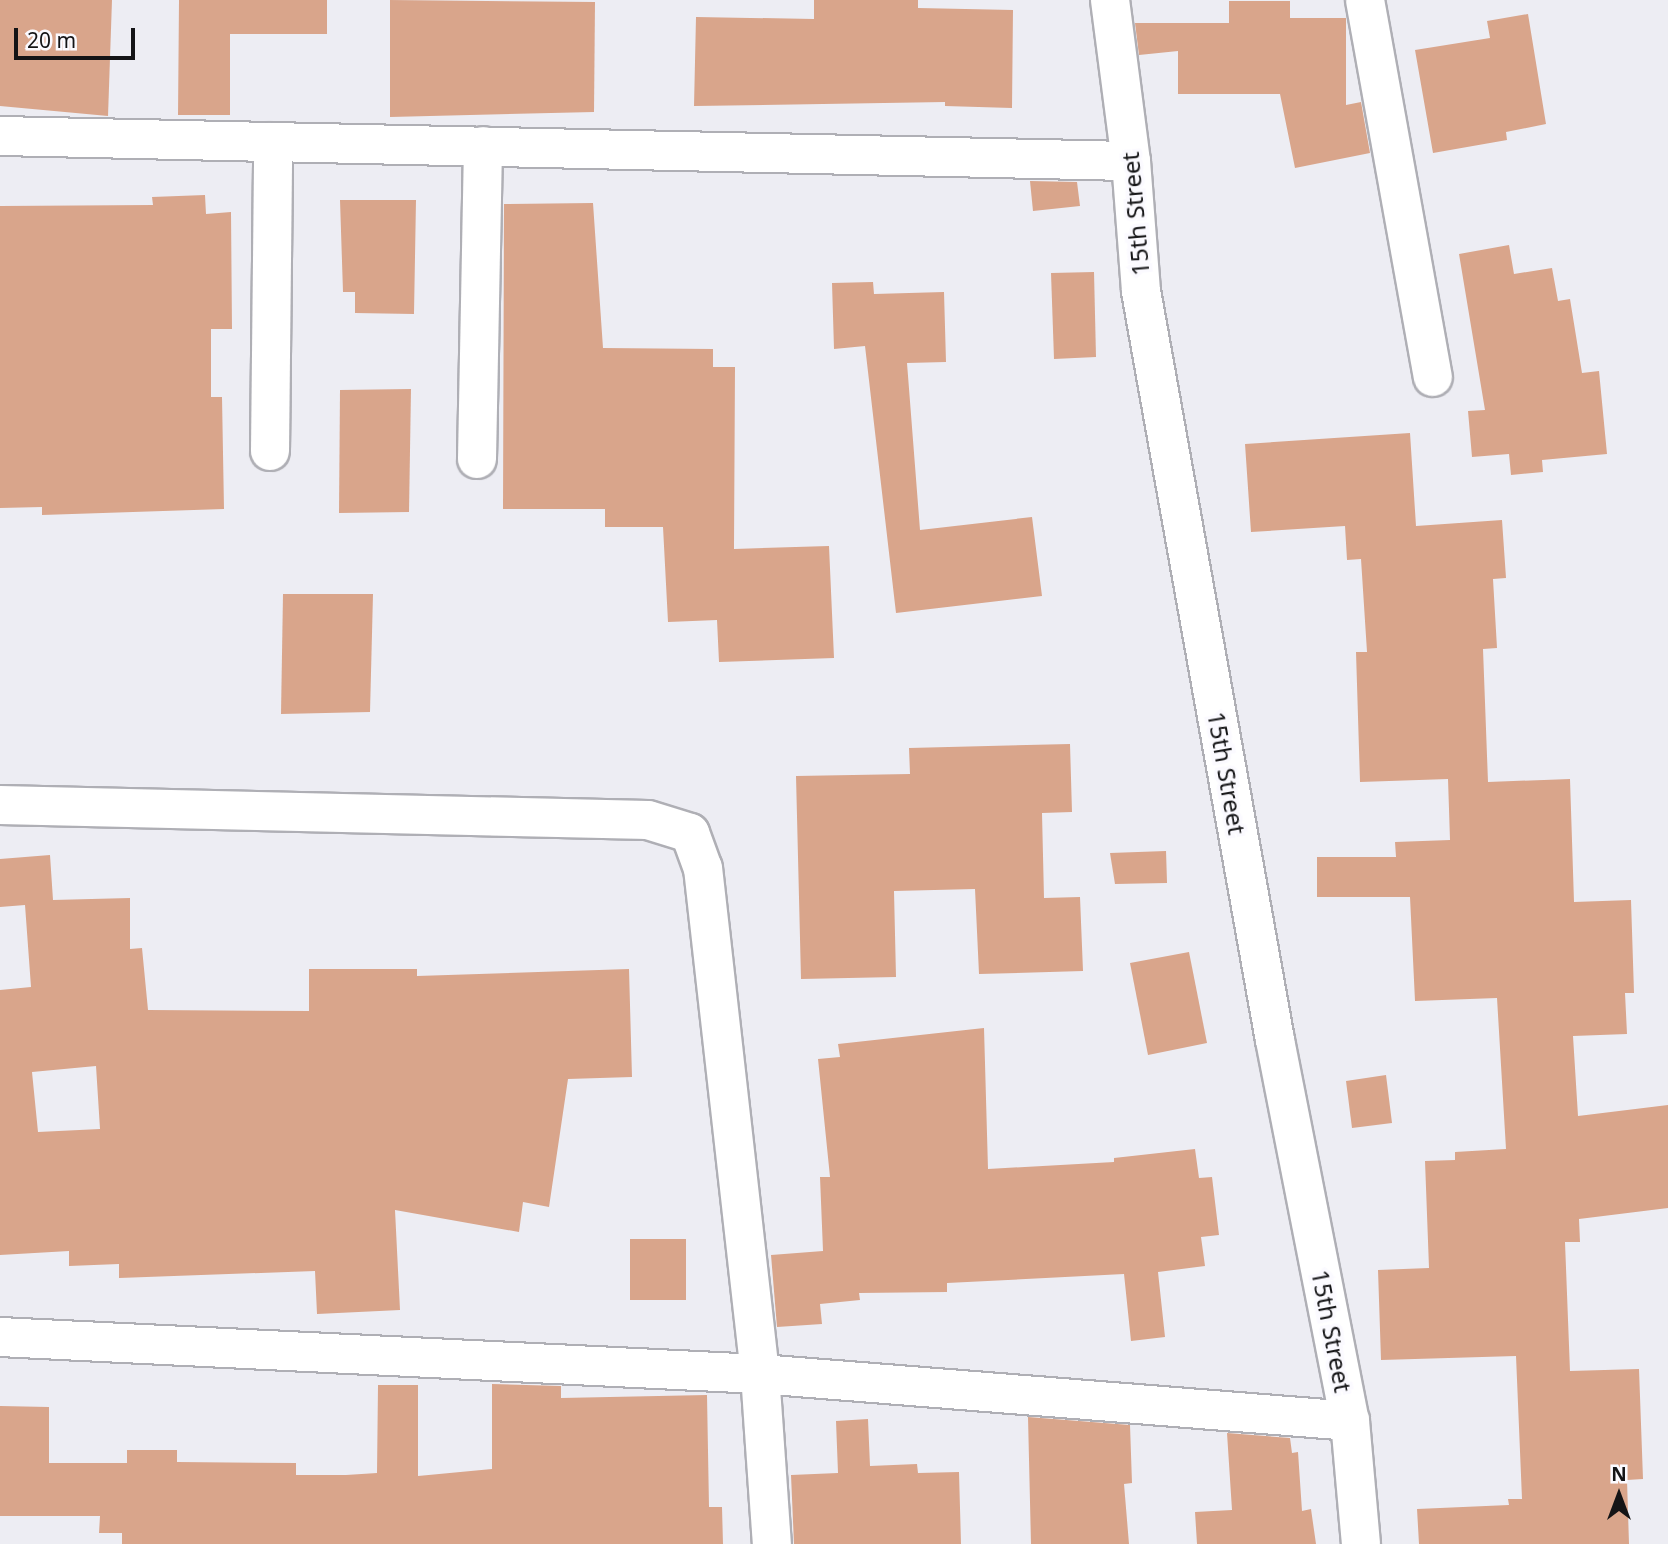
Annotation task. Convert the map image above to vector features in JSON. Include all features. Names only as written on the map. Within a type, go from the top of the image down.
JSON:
[{"type":"street","name":"15th Street","points":[[1110,0],[1131,161],[1141,290],[1275,1040],[1350,1421],[1362,1544]]},
{"type":"street","points":[[1365,0],[1433,377]]},
{"type":"street","points":[[0,136],[1131,161]]},
{"type":"street","points":[[270,451],[273,142]]},
{"type":"street","points":[[477,459],[483,146]]},
{"type":"street","points":[[0,805],[648,820],[690,833],[703,868],[760,1374],[772,1544]]},
{"type":"street","points":[[0,1337],[760,1374],[1350,1421]]},
{"type":"building","points":[[0,0],[112,0],[108,116],[0,106]]},
{"type":"building","points":[[179,0],[327,0],[327,34],[230,34],[230,115],[178,115]]},
{"type":"building","points":[[390,0],[595,2],[594,112],[390,117]]},
{"type":"building","points":[[814,0],[918,0],[918,8],[1013,10],[1012,108],[945,106],[945,102],[694,106],[696,17],[814,19]]},
{"type":"building","points":[[1229,1],[1290,1],[1290,18],[1346,18],[1346,105],[1361,102],[1370,153],[1295,168],[1280,94],[1178,94],[1178,51],[1139,55],[1135,23],[1229,23]]},
{"type":"building","points":[[1528,14],[1546,124],[1506,132],[1507,140],[1433,153],[1415,50],[1490,38],[1487,21]]},
{"type":"building","points":[[1030,181],[1077,182],[1080,206],[1033,211]]},
{"type":"building","points":[[205,195],[206,214],[231,212],[232,329],[211,329],[211,397],[222,397],[224,509],[42,515],[42,507],[0,508],[0,206],[153,205],[152,197]]},
{"type":"building","points":[[340,200],[416,200],[414,314],[355,313],[355,292],[343,292]]},
{"type":"building","points":[[593,203],[603,348],[713,349],[713,367],[735,367],[734,549],[829,546],[834,658],[719,662],[717,620],[668,622],[663,527],[605,527],[605,509],[503,509],[504,204]]},
{"type":"building","points":[[1509,245],[1514,274],[1552,268],[1558,301],[1570,299],[1582,373],[1599,371],[1607,454],[1542,460],[1543,472],[1511,475],[1509,454],[1472,457],[1468,411],[1485,410],[1459,254]]},
{"type":"building","points":[[1094,272],[1096,357],[1054,359],[1051,273]]},
{"type":"building","points":[[873,282],[874,294],[944,292],[946,362],[907,363],[920,530],[1032,517],[1042,596],[896,613],[865,346],[834,349],[832,283]]},
{"type":"building","points":[[411,389],[409,512],[339,513],[340,390]]},
{"type":"building","points":[[1410,433],[1416,526],[1502,520],[1506,578],[1493,579],[1497,648],[1483,649],[1488,782],[1570,779],[1574,902],[1631,900],[1634,993],[1625,993],[1627,1034],[1573,1036],[1578,1116],[1668,1105],[1668,1208],[1579,1219],[1580,1242],[1565,1242],[1570,1371],[1639,1369],[1643,1479],[1627,1480],[1629,1544],[1419,1544],[1417,1509],[1509,1505],[1508,1499],[1522,1499],[1516,1356],[1381,1360],[1378,1270],[1429,1268],[1425,1161],[1455,1160],[1455,1152],[1506,1149],[1497,998],[1415,1001],[1410,897],[1317,897],[1317,857],[1396,857],[1395,842],[1450,840],[1448,779],[1360,782],[1356,652],[1367,652],[1361,559],[1347,560],[1345,526],[1251,532],[1245,444]]},
{"type":"building","points":[[283,594],[373,594],[370,712],[281,714]]},
{"type":"building","points":[[1070,744],[1072,812],[1042,813],[1044,898],[1080,897],[1083,971],[979,974],[975,889],[894,891],[896,977],[801,979],[796,776],[910,774],[909,748]]},
{"type":"building","points":[[1166,851],[1167,883],[1115,884],[1110,853]]},
{"type":"building","points":[[50,855],[53,900],[130,898],[130,949],[142,948],[148,1010],[309,1011],[309,969],[417,969],[417,976],[629,969],[632,1077],[568,1079],[549,1207],[523,1202],[519,1232],[395,1210],[400,1310],[317,1314],[315,1271],[119,1278],[119,1264],[69,1266],[69,1251],[0,1255],[0,990],[31,987],[25,905],[0,907],[0,859]],"holes":[[[96,1066],[100,1129],[38,1132],[32,1072]]]},
{"type":"building","points":[[1189,952],[1207,1043],[1148,1055],[1130,963]]},
{"type":"building","points":[[984,1028],[988,1169],[1114,1162],[1114,1158],[1195,1149],[1199,1178],[1212,1177],[1219,1235],[1201,1237],[1205,1266],[1158,1272],[1165,1337],[1131,1341],[1124,1274],[947,1283],[947,1292],[859,1293],[860,1300],[820,1304],[822,1324],[777,1327],[771,1255],[823,1251],[820,1177],[830,1177],[818,1059],[840,1057],[838,1044]]},
{"type":"building","points":[[1386,1075],[1392,1123],[1352,1128],[1346,1081]]},
{"type":"building","points":[[630,1239],[686,1239],[686,1300],[630,1300]]},
{"type":"building","points":[[492,1384],[561,1386],[561,1398],[707,1395],[709,1507],[722,1507],[723,1544],[122,1544],[122,1533],[99,1533],[100,1516],[0,1516],[0,1406],[49,1407],[49,1463],[127,1463],[127,1450],[177,1450],[177,1462],[296,1463],[296,1475],[346,1475],[377,1473],[378,1385],[418,1385],[418,1476],[492,1469]]},
{"type":"building","points":[[1028,1417],[1130,1425],[1132,1483],[1124,1484],[1129,1544],[1031,1544]]},
{"type":"building","points":[[868,1419],[870,1466],[917,1464],[918,1473],[959,1472],[961,1544],[794,1544],[791,1475],[838,1473],[836,1421]]},
{"type":"building","points":[[1227,1433],[1290,1438],[1292,1453],[1298,1452],[1302,1511],[1311,1509],[1316,1544],[1197,1544],[1195,1512],[1232,1510]]}]
